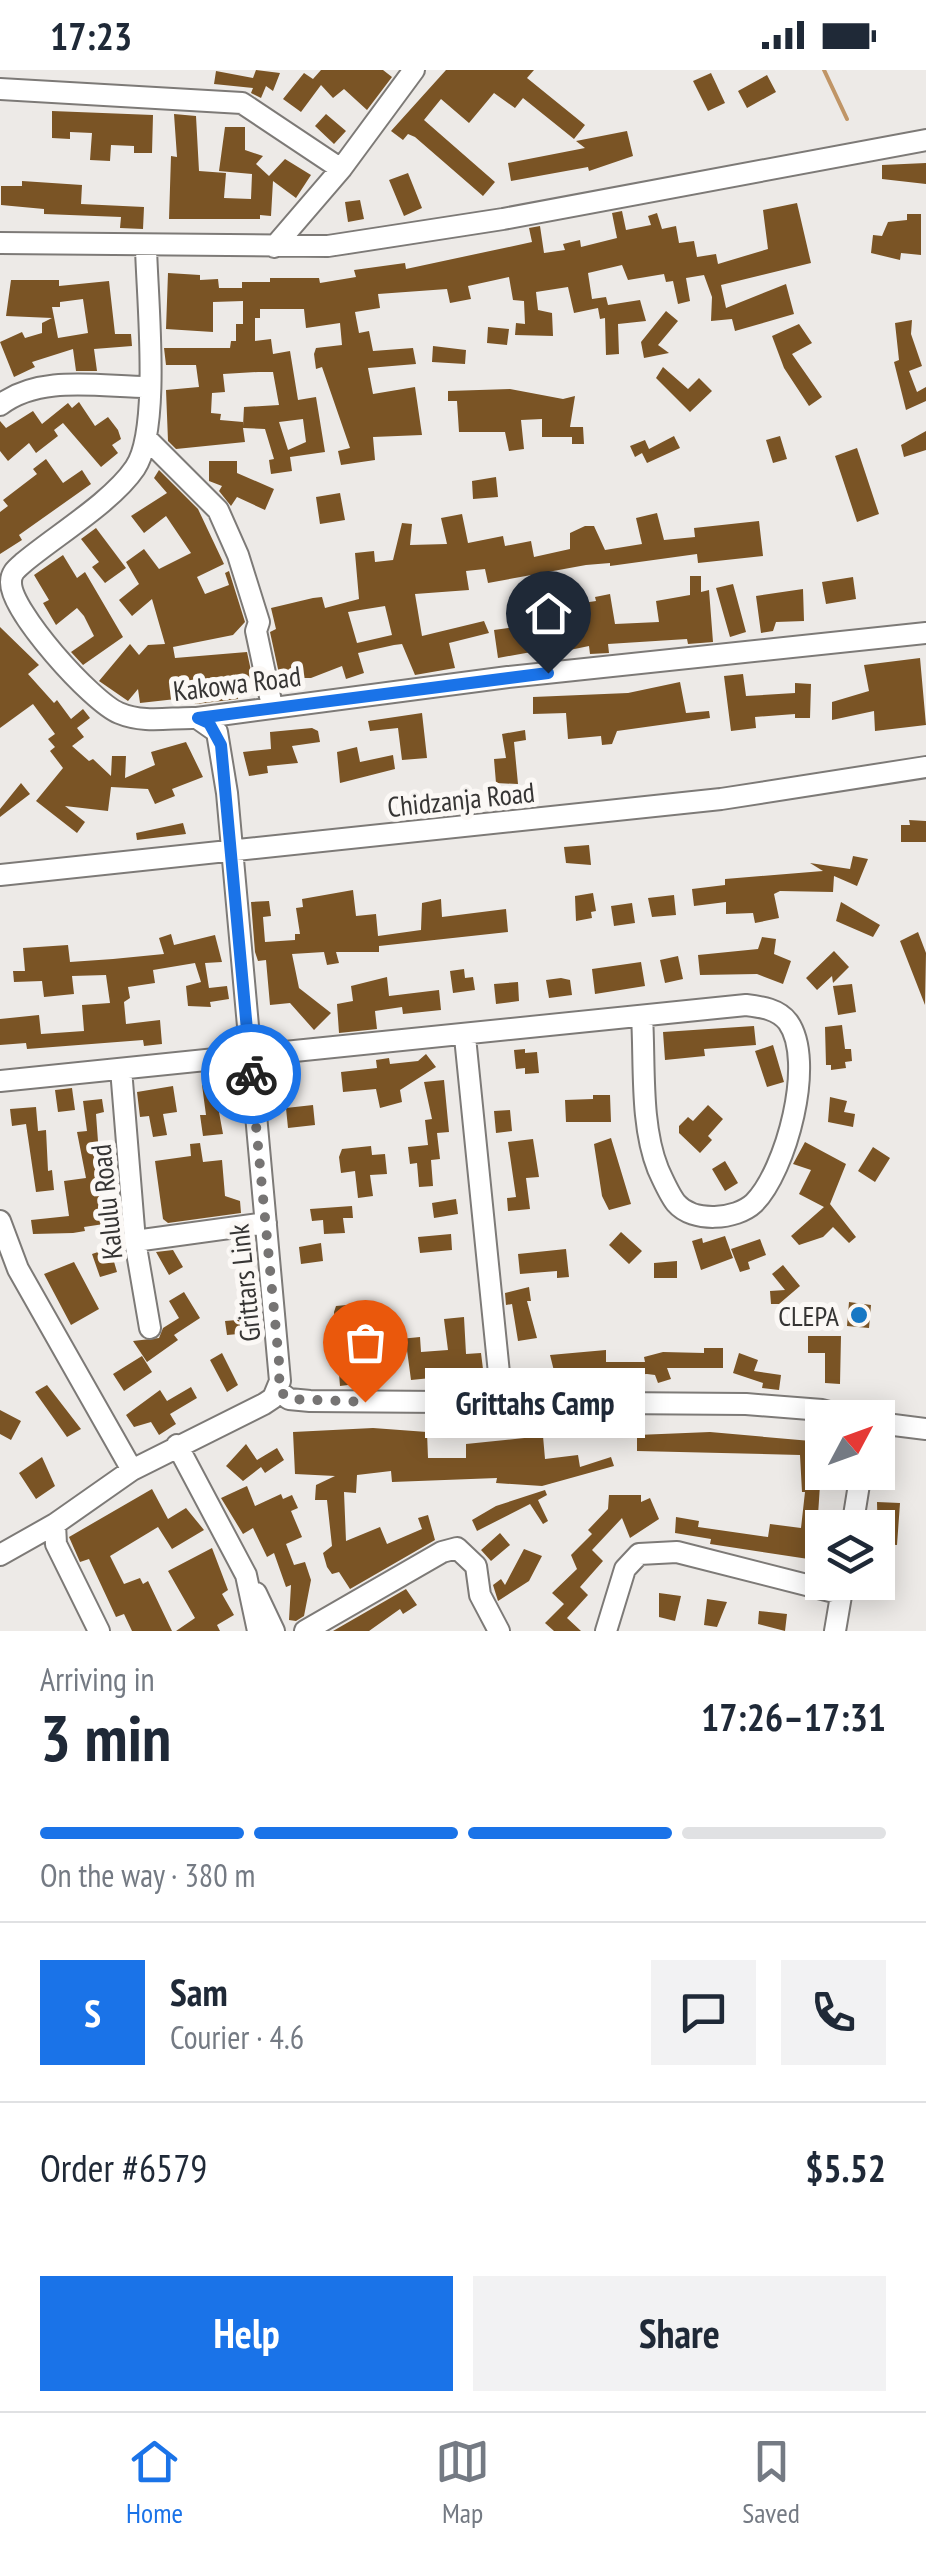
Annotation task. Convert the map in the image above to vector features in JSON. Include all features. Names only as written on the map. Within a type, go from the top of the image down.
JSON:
[{"type":"street","points":[[274,247],[341,169],[414,70]]},
{"type":"street","points":[[0,89],[242,103],[341,169]]},
{"type":"street","points":[[0,243],[274,247],[360,242],[926,140]]},
{"type":"street","name":"Kakowa Road","points":[[146,247],[149,388],[146,438],[139,462],[124,481],[6,577],[17,604],[94,697],[136,718],[198,718],[272,706],[926,633]]},
{"type":"street","points":[[0,405],[37,386],[149,388]]},
{"type":"street","points":[[146,438],[218,510],[256,608],[272,706]]},
{"type":"street","name":"Grittars Link","points":[[198,718],[209,723],[221,745],[280,1372],[278,1390]]},
{"type":"street","name":"Chidzanja Road","points":[[0,875],[722,800],[926,767]]},
{"type":"street","points":[[0,1081],[746,1005],[772,1009],[787,1021],[797,1042],[801,1075],[792,1118],[770,1179],[755,1202],[742,1211],[720,1218],[692,1212],[678,1206],[668,1190],[656,1166],[642,1016]]},
{"type":"street","points":[[465,1036],[502,1403]]},
{"type":"street","name":"Kalulu Road","points":[[121,1068],[136,1241],[150,1328]]},
{"type":"street","points":[[0,1221],[4,1246],[132,1470]]},
{"type":"street","points":[[136,1241],[266,1223]]},
{"type":"street","points":[[0,1555],[55,1524],[132,1470],[264,1404],[278,1390],[290,1399],[310,1401],[746,1404],[805,1409]]},
{"type":"street","points":[[895,1425],[926,1429]]},
{"type":"street","points":[[177,1445],[274,1631]]},
{"type":"street","points":[[55,1524],[56,1544],[99,1631]]},
{"type":"street","points":[[306,1631],[442,1552],[457,1548],[476,1566],[480,1596],[499,1631]]},
{"type":"street","points":[[606,1631],[625,1570],[639,1554],[677,1552],[805,1580]]},
{"type":"street","points":[[248,1579],[258,1631]]},
{"type":"street","points":[[835,1631],[841,1600]]},
{"type":"building","points":[[256,70],[280,73],[273,91],[266,86],[261,98],[251,93],[253,88],[214,84],[216,71],[253,78]]},
{"type":"building","points":[[321,70],[383,70],[392,77],[367,110],[344,89],[333,98],[321,85],[301,112],[283,99],[304,73],[313,79]]},
{"type":"building","points":[[446,70],[534,70],[527,78],[585,125],[574,139],[523,98],[515,108],[494,93],[469,123],[441,99],[424,120],[495,182],[483,196],[415,137],[408,134],[403,140],[391,131]]},
{"type":"building","points":[[711,73],[725,103],[708,111],[693,81]]},
{"type":"building","points":[[767,75],[776,92],[747,108],[738,91]]},
{"type":"building","points":[[52,111],[153,115],[152,153],[134,153],[134,146],[111,145],[110,161],[90,160],[92,133],[70,132],[70,139],[52,138]]},
{"type":"building","points":[[174,114],[196,116],[199,171],[226,173],[224,198],[251,199],[252,174],[219,171],[225,127],[245,127],[245,150],[263,156],[256,164],[269,176],[285,159],[311,175],[296,198],[273,181],[271,216],[169,219],[171,156],[177,157]]},
{"type":"building","points":[[326,114],[346,131],[334,144],[315,126]]},
{"type":"building","points":[[627,131],[633,156],[589,171],[588,167],[511,181],[508,163],[585,148],[576,141]]},
{"type":"building","points":[[926,163],[926,184],[882,179],[882,165]]},
{"type":"building","points":[[408,173],[422,208],[404,216],[389,180]]},
{"type":"building","points":[[22,181],[82,185],[81,204],[144,207],[143,229],[120,228],[121,217],[44,214],[44,209],[1,205],[1,186],[22,186]]},
{"type":"building","points":[[360,200],[364,219],[348,222],[345,202]]},
{"type":"building","points":[[797,203],[811,263],[721,285],[726,308],[786,284],[794,314],[735,331],[732,319],[711,321],[712,297],[704,275],[686,278],[690,301],[678,304],[673,281],[666,282],[664,274],[628,280],[622,265],[588,273],[592,299],[606,297],[608,305],[640,300],[646,321],[618,324],[619,354],[606,355],[605,318],[600,319],[598,308],[574,313],[568,287],[536,292],[538,310],[552,313],[553,336],[515,335],[516,323],[525,324],[524,301],[513,300],[509,277],[468,286],[471,299],[450,303],[447,289],[378,294],[380,308],[355,312],[359,333],[369,331],[373,351],[413,348],[416,364],[368,368],[373,394],[415,387],[422,435],[373,437],[375,460],[341,465],[338,451],[350,448],[322,367],[316,369],[314,354],[316,348],[342,345],[340,323],[306,328],[304,309],[260,309],[260,318],[255,318],[255,341],[271,339],[273,354],[290,351],[298,400],[316,397],[325,452],[290,457],[292,471],[271,474],[269,460],[274,459],[265,429],[243,428],[245,442],[176,449],[168,441],[166,390],[199,387],[196,365],[166,365],[164,348],[230,348],[231,341],[236,341],[236,324],[243,324],[243,301],[213,302],[213,332],[166,329],[168,273],[200,275],[200,280],[218,279],[219,288],[242,288],[242,282],[270,282],[270,278],[319,278],[320,283],[356,277],[354,270],[405,263],[406,269],[532,242],[529,228],[540,226],[544,253],[565,250],[563,244],[580,240],[581,247],[617,238],[612,213],[622,211],[626,230],[651,225],[648,216],[657,213],[662,229],[676,226],[679,243],[694,241],[697,257],[716,254],[718,264],[768,249],[763,210]],"holes":[[[273,372],[279,405],[244,407],[243,426],[243,422],[220,420],[221,414],[211,413],[212,393],[225,392],[223,374]],[[303,419],[306,442],[288,450],[279,422]]]},
{"type":"building","points":[[907,214],[921,214],[921,255],[901,253],[900,260],[871,253],[873,235],[882,236],[888,222],[907,220]]},
{"type":"building","points":[[11,280],[59,280],[59,286],[109,281],[115,334],[131,334],[132,346],[94,349],[97,371],[76,371],[73,349],[32,362],[35,367],[14,377],[0,342],[22,332],[25,338],[42,333],[42,323],[52,318],[6,316]],"holes":[[[83,299],[88,333],[58,338],[52,307]]]},
{"type":"building","points":[[666,311],[678,321],[658,345],[669,353],[644,358],[641,342]]},
{"type":"building","points":[[912,320],[911,334],[922,366],[909,371],[917,392],[926,387],[926,401],[906,410],[894,362],[899,360],[895,323]]},
{"type":"building","points":[[799,324],[812,343],[792,354],[822,397],[809,406],[784,368],[772,336]]},
{"type":"building","points":[[488,327],[509,329],[507,345],[487,343]]},
{"type":"building","points":[[433,346],[466,350],[465,364],[432,362]]},
{"type":"building","points":[[663,367],[688,389],[699,378],[712,391],[690,412],[656,378]]},
{"type":"building","points":[[510,389],[563,399],[575,396],[570,427],[583,427],[584,444],[572,444],[572,437],[542,437],[542,419],[521,420],[524,449],[509,451],[505,432],[459,432],[457,401],[448,401],[448,391]]},
{"type":"building","points":[[79,402],[95,426],[108,417],[118,430],[121,439],[112,445],[118,453],[101,467],[63,423],[54,430],[58,436],[36,453],[29,443],[8,461],[0,451],[0,421],[6,428],[33,411],[42,424],[68,403],[72,408]]},
{"type":"building","points":[[926,431],[926,450],[904,457],[901,445]]},
{"type":"building","points":[[674,436],[680,448],[647,463],[642,453],[635,457],[630,446],[645,440],[649,449]]},
{"type":"building","points":[[780,436],[787,459],[773,463],[766,440]]},
{"type":"building","points":[[857,448],[879,514],[857,522],[835,456]]},
{"type":"building","points":[[46,459],[63,483],[82,470],[91,484],[19,535],[22,540],[0,554],[0,512],[8,506],[3,500],[37,474],[33,469]]},
{"type":"building","points":[[209,461],[237,461],[237,473],[274,489],[265,510],[237,497],[231,506],[219,491],[222,486],[209,481]]},
{"type":"building","points":[[159,470],[198,509],[224,564],[197,577],[205,594],[229,585],[225,573],[229,571],[245,622],[233,635],[173,647],[175,658],[247,652],[254,685],[236,688],[238,699],[196,704],[186,704],[185,698],[140,703],[138,689],[128,701],[99,681],[130,644],[139,655],[148,645],[165,644],[152,599],[132,616],[119,600],[139,584],[126,562],[144,549],[159,569],[191,553],[166,516],[144,533],[131,516],[167,493],[154,478]]},
{"type":"building","points":[[496,477],[498,497],[473,499],[472,481]]},
{"type":"building","points":[[340,493],[345,520],[320,524],[316,497]]},
{"type":"building","points":[[657,513],[664,540],[695,537],[694,528],[759,521],[763,556],[698,563],[697,554],[610,566],[586,565],[488,583],[485,569],[466,571],[469,590],[415,594],[422,636],[484,621],[489,633],[449,643],[455,668],[415,675],[402,644],[394,645],[358,653],[364,673],[346,679],[342,666],[311,678],[292,678],[294,690],[283,692],[270,632],[276,629],[271,608],[322,597],[325,608],[359,599],[355,553],[374,551],[375,562],[393,560],[402,523],[412,524],[410,545],[447,544],[441,518],[462,514],[468,543],[503,536],[505,546],[531,541],[534,557],[570,549],[570,533],[585,526],[594,526],[605,550],[642,544],[636,518]],"holes":[[[385,606],[392,635],[357,643],[348,612]]]},
{"type":"building","points":[[96,528],[126,568],[105,583],[92,567],[99,562],[81,539]]},
{"type":"building","points":[[63,555],[77,578],[85,572],[123,637],[83,665],[71,652],[94,636],[84,616],[77,608],[56,625],[43,603],[49,600],[34,575]]},
{"type":"building","points":[[690,576],[701,576],[701,592],[709,590],[713,642],[688,644],[687,639],[608,644],[609,653],[590,654],[589,646],[560,652],[559,647],[498,658],[494,630],[523,626],[520,616],[584,607],[583,603],[596,601],[595,597],[610,594],[615,624],[659,622],[656,601],[690,595]]},
{"type":"building","points":[[853,577],[856,599],[826,604],[822,582]]},
{"type":"building","points":[[733,584],[746,632],[730,637],[716,588]]},
{"type":"building","points":[[803,589],[804,621],[776,622],[773,631],[761,633],[756,596]]},
{"type":"building","points":[[0,627],[39,665],[28,674],[54,703],[57,700],[71,719],[83,709],[90,718],[77,728],[84,737],[72,746],[89,761],[93,759],[111,776],[112,756],[126,756],[125,778],[155,765],[151,752],[186,742],[203,777],[172,789],[175,796],[155,804],[148,789],[111,787],[108,811],[65,806],[85,822],[77,833],[36,801],[63,768],[50,751],[55,747],[48,739],[55,734],[33,704],[0,728]]},
{"type":"building","points":[[920,658],[926,725],[875,731],[874,711],[832,720],[832,702],[869,691],[864,665]]},
{"type":"building","points":[[743,674],[746,696],[795,693],[795,683],[811,684],[810,718],[795,718],[795,714],[755,717],[756,728],[731,731],[724,676]]},
{"type":"building","points":[[680,682],[686,713],[709,711],[710,718],[617,731],[612,744],[602,745],[601,736],[568,739],[566,713],[533,714],[533,697],[628,693]]},
{"type":"building","points":[[422,713],[427,758],[402,760],[398,728],[370,731],[368,721]]},
{"type":"building","points":[[312,728],[318,731],[320,742],[292,746],[298,763],[267,766],[268,773],[249,776],[243,752],[271,749],[270,732]]},
{"type":"building","points":[[525,730],[526,740],[514,742],[518,784],[496,783],[494,759],[506,758],[502,734]]},
{"type":"building","points":[[357,747],[360,762],[393,755],[395,769],[340,783],[337,752]]},
{"type":"building","points":[[21,783],[30,794],[0,817],[0,809]]},
{"type":"building","points":[[909,820],[926,821],[926,842],[901,842],[901,825],[910,825]]},
{"type":"building","points":[[183,823],[186,834],[137,840],[136,833]]},
{"type":"building","points":[[589,845],[591,865],[566,863],[564,847]]},
{"type":"building","points":[[853,856],[868,859],[857,886],[834,876],[833,892],[780,891],[774,894],[779,918],[755,923],[753,913],[726,914],[726,902],[694,906],[692,889],[725,885],[725,879],[823,871],[810,863],[850,869]]},
{"type":"building","points":[[353,890],[356,916],[376,914],[378,936],[421,930],[422,903],[441,899],[442,917],[506,909],[508,932],[379,946],[379,952],[336,952],[339,963],[327,965],[324,952],[292,954],[299,988],[331,1013],[314,1030],[290,1003],[270,1005],[266,960],[258,961],[255,952],[251,902],[269,901],[271,916],[263,917],[265,942],[295,940],[295,934],[300,934],[296,908],[303,907],[302,899]]},
{"type":"building","points":[[593,893],[596,911],[591,912],[592,918],[576,921],[575,896]]},
{"type":"building","points":[[674,895],[676,915],[652,917],[648,898]]},
{"type":"building","points":[[841,902],[880,925],[873,937],[836,921]]},
{"type":"building","points":[[632,903],[635,923],[614,926],[611,906]]},
{"type":"building","points":[[918,932],[926,953],[925,1005],[900,941]]},
{"type":"building","points":[[171,934],[174,945],[215,935],[222,962],[205,963],[209,988],[227,986],[229,999],[210,1002],[211,1007],[188,1006],[186,986],[201,982],[195,963],[153,970],[155,983],[128,987],[130,998],[124,1002],[126,1024],[160,1020],[162,1044],[144,1046],[143,1040],[27,1049],[26,1043],[0,1045],[0,1019],[39,1015],[41,1034],[84,1031],[82,1005],[110,1003],[106,975],[72,976],[74,994],[44,997],[42,981],[14,982],[13,971],[25,971],[23,948],[68,945],[70,962],[113,959],[164,954],[159,938]]},
{"type":"building","points":[[762,937],[776,939],[774,954],[791,961],[783,984],[757,974],[700,975],[698,955],[758,949]]},
{"type":"building","points":[[834,951],[849,967],[833,983],[832,976],[817,990],[806,978]]},
{"type":"building","points":[[678,956],[683,979],[665,983],[660,960]]},
{"type":"building","points":[[641,962],[645,986],[595,994],[592,969]]},
{"type":"building","points":[[464,969],[465,978],[473,977],[475,990],[453,993],[450,971]]},
{"type":"building","points":[[387,977],[389,996],[439,990],[441,1010],[403,1014],[402,1007],[375,1011],[377,1029],[339,1033],[337,1004],[353,1001],[351,986]]},
{"type":"building","points":[[546,980],[570,980],[572,995],[549,998]]},
{"type":"building","points":[[518,982],[519,1001],[496,1004],[494,984]]},
{"type":"building","points":[[852,984],[856,1012],[838,1015],[833,986]]},
{"type":"building","points":[[842,1025],[845,1049],[851,1049],[852,1061],[845,1062],[846,1068],[831,1070],[831,1065],[826,1065],[825,1027]]},
{"type":"building","points":[[754,1026],[756,1045],[704,1049],[705,1056],[665,1060],[663,1032]]},
{"type":"building","points":[[773,1045],[784,1082],[767,1087],[755,1051]]},
{"type":"building","points":[[525,1049],[525,1053],[537,1052],[539,1073],[525,1074],[525,1068],[516,1069],[514,1050]]},
{"type":"building","points":[[426,1054],[436,1067],[400,1090],[402,1102],[380,1108],[376,1089],[343,1092],[341,1072],[377,1068],[376,1060],[389,1058],[390,1064],[418,1061]]},
{"type":"building","points":[[444,1080],[449,1132],[437,1133],[440,1159],[431,1160],[433,1186],[419,1187],[417,1163],[410,1164],[408,1147],[428,1145],[425,1120],[432,1119],[424,1082]]},
{"type":"building","points":[[202,1085],[225,1086],[227,1100],[217,1101],[223,1134],[203,1136],[200,1115],[206,1115]]},
{"type":"building","points":[[173,1086],[177,1112],[163,1114],[167,1135],[153,1137],[149,1116],[140,1117],[137,1092]]},
{"type":"building","points":[[72,1088],[75,1110],[58,1112],[55,1090]]},
{"type":"building","points":[[593,1095],[610,1095],[611,1122],[566,1122],[565,1100],[593,1099]]},
{"type":"building","points":[[830,1097],[847,1101],[844,1112],[855,1114],[853,1127],[828,1122]]},
{"type":"building","points":[[102,1099],[104,1112],[96,1114],[103,1210],[115,1209],[117,1222],[84,1227],[85,1231],[73,1233],[33,1234],[31,1220],[69,1216],[64,1181],[86,1178],[77,1132],[87,1131],[83,1101]]},
{"type":"building","points":[[313,1105],[315,1125],[288,1128],[286,1108]]},
{"type":"building","points":[[708,1105],[723,1119],[700,1153],[679,1133],[679,1126],[688,1117],[693,1121]]},
{"type":"building","points":[[36,1107],[38,1131],[46,1130],[48,1171],[52,1170],[54,1190],[36,1192],[26,1124],[12,1126],[10,1109]]},
{"type":"building","points":[[510,1110],[512,1131],[496,1133],[494,1111]]},
{"type":"building","points":[[611,1138],[631,1204],[609,1210],[602,1196],[594,1144]]},
{"type":"building","points":[[533,1139],[539,1177],[526,1178],[530,1209],[508,1211],[507,1198],[516,1197],[508,1142]]},
{"type":"building","points":[[805,1142],[846,1164],[830,1204],[856,1237],[849,1243],[833,1227],[823,1237],[799,1245],[791,1236],[824,1207],[799,1194],[811,1170],[793,1164]]},
{"type":"building","points":[[200,1143],[203,1162],[222,1160],[225,1196],[240,1201],[241,1213],[168,1223],[163,1219],[155,1161],[191,1156],[190,1144]]},
{"type":"building","points":[[371,1146],[372,1155],[385,1154],[387,1174],[370,1175],[373,1196],[358,1198],[355,1171],[341,1173],[339,1157],[342,1149]]},
{"type":"building","points":[[873,1147],[890,1158],[875,1182],[858,1171]]},
{"type":"building","points":[[725,1161],[738,1183],[725,1191],[712,1169]]},
{"type":"building","points":[[456,1199],[458,1214],[434,1218],[432,1203]]},
{"type":"building","points":[[352,1206],[353,1218],[343,1218],[345,1233],[324,1234],[323,1220],[312,1221],[310,1209]]},
{"type":"building","points":[[621,1232],[642,1251],[629,1264],[609,1245]]},
{"type":"building","points":[[451,1234],[452,1250],[420,1253],[418,1237]]},
{"type":"building","points":[[725,1236],[733,1258],[701,1270],[692,1241],[702,1238],[703,1243]]},
{"type":"building","points":[[760,1239],[766,1255],[748,1262],[750,1269],[740,1272],[731,1249]]},
{"type":"building","points":[[321,1243],[323,1261],[301,1264],[299,1247]]},
{"type":"building","points":[[110,1248],[117,1272],[100,1277],[92,1254]]},
{"type":"building","points":[[566,1249],[569,1277],[557,1278],[557,1271],[520,1274],[518,1254]]},
{"type":"building","points":[[173,1250],[183,1267],[169,1275],[156,1252]]},
{"type":"building","points":[[677,1261],[677,1278],[654,1278],[654,1263]]},
{"type":"building","points":[[74,1262],[99,1309],[71,1325],[44,1274]]},
{"type":"building","points":[[783,1265],[800,1286],[779,1304],[771,1304],[770,1291],[785,1290],[772,1274]]},
{"type":"building","points":[[529,1287],[531,1301],[527,1301],[537,1338],[518,1341],[512,1304],[506,1305],[505,1293]]},
{"type":"building","points":[[184,1292],[200,1318],[174,1335],[178,1340],[147,1362],[133,1341],[159,1338],[163,1328],[179,1318],[169,1301]]},
{"type":"building","name":"CLEPA","points":[[849,1302],[871,1305],[869,1328],[847,1326]]},
{"type":"building","points":[[358,1304],[361,1326],[398,1322],[400,1339],[420,1337],[421,1352],[448,1350],[444,1319],[464,1317],[466,1354],[481,1353],[483,1369],[430,1369],[431,1378],[411,1380],[407,1350],[380,1352],[381,1367],[365,1369],[366,1376],[356,1384],[340,1386],[334,1312],[336,1306]]},
{"type":"building","points":[[249,1319],[250,1333],[227,1335],[225,1321]]},
{"type":"building","points":[[808,1336],[841,1336],[840,1384],[825,1383],[825,1353],[808,1353]]},
{"type":"building","points":[[704,1348],[723,1348],[723,1368],[667,1368],[671,1379],[658,1383],[655,1375],[647,1374],[556,1379],[550,1355],[606,1350],[606,1362],[645,1362],[644,1357],[663,1352],[704,1353]]},
{"type":"building","points":[[222,1353],[238,1385],[227,1392],[210,1360]]},
{"type":"building","points":[[739,1353],[758,1360],[754,1371],[781,1375],[779,1390],[762,1388],[763,1383],[733,1373]]},
{"type":"building","points":[[142,1356],[152,1372],[124,1391],[113,1374]]},
{"type":"building","points":[[47,1385],[81,1429],[67,1437],[35,1392]]},
{"type":"building","points":[[191,1387],[197,1398],[170,1414],[176,1424],[159,1435],[151,1422],[134,1427],[126,1415],[160,1390],[167,1401]]},
{"type":"building","points":[[0,1410],[21,1421],[11,1440],[0,1434]]},
{"type":"building","points":[[373,1428],[427,1432],[428,1458],[466,1458],[466,1444],[543,1436],[545,1459],[578,1455],[580,1467],[611,1457],[614,1466],[542,1486],[496,1483],[497,1478],[392,1482],[391,1471],[357,1475],[356,1493],[344,1492],[346,1541],[380,1527],[387,1544],[422,1529],[418,1518],[428,1515],[435,1540],[350,1589],[339,1572],[332,1574],[327,1567],[323,1553],[332,1546],[327,1500],[315,1500],[316,1485],[335,1476],[295,1474],[293,1432]]},
{"type":"building","points":[[710,1432],[805,1440],[805,1490],[820,1490],[818,1510],[805,1510],[805,1558],[710,1544],[711,1539],[675,1533],[676,1517],[699,1521],[698,1527],[768,1537],[770,1524],[801,1528],[805,1492],[800,1455],[637,1451],[637,1435]]},
{"type":"building","points":[[246,1444],[257,1460],[277,1448],[284,1460],[265,1473],[261,1467],[243,1481],[226,1466]]},
{"type":"building","points":[[42,1457],[55,1486],[36,1499],[19,1473]]},
{"type":"building","points":[[247,1486],[255,1506],[281,1494],[283,1499],[292,1495],[298,1508],[291,1511],[302,1537],[286,1544],[294,1565],[305,1562],[311,1580],[304,1616],[296,1621],[289,1620],[291,1585],[286,1587],[274,1553],[267,1557],[253,1528],[243,1534],[221,1498]]},
{"type":"building","points":[[152,1489],[168,1519],[186,1508],[204,1530],[172,1549],[158,1527],[110,1556],[124,1584],[140,1578],[143,1584],[148,1581],[172,1631],[132,1631],[124,1614],[116,1617],[89,1559],[80,1562],[69,1537]]},
{"type":"building","points":[[545,1490],[547,1495],[538,1500],[548,1521],[543,1524],[530,1504],[477,1531],[472,1520],[496,1506]]},
{"type":"building","points":[[609,1495],[641,1495],[641,1502],[650,1498],[659,1519],[630,1538],[622,1518],[592,1550],[603,1561],[580,1587],[588,1595],[567,1618],[581,1631],[554,1631],[545,1623],[564,1604],[552,1593],[577,1569],[571,1555],[592,1534],[588,1530],[608,1509]]},
{"type":"building","points":[[877,1502],[900,1503],[897,1545],[895,1510],[877,1510]]},
{"type":"building","points":[[500,1533],[510,1545],[491,1561],[481,1550]]},
{"type":"building","points":[[212,1548],[228,1590],[222,1594],[234,1615],[217,1625],[220,1631],[176,1631],[195,1618],[168,1571]]},
{"type":"building","points":[[524,1549],[542,1556],[529,1581],[498,1601],[493,1585],[501,1579],[505,1585]]},
{"type":"building","points":[[406,1589],[417,1605],[403,1614],[400,1609],[369,1631],[333,1631]]},
{"type":"building","points":[[659,1593],[681,1596],[675,1621],[659,1617]]},
{"type":"building","points":[[707,1599],[727,1602],[717,1627],[704,1625]]},
{"type":"building","points":[[759,1611],[787,1614],[785,1631],[758,1624]]},
{"type":"waterway","points":[[824,70],[847,119]]},
{"type":"way so far","points":[[251,1074],[280,1372],[278,1390],[290,1399],[365,1402]]},
{"type":"place","name":"CLEPA","points":[[859,1315]]},
{"type":"place","name":"Grittahs Camp","points":[[365,1402]]},
{"type":"route","points":[[251,1074],[221,745],[209,723],[198,718],[548,673]]}]
